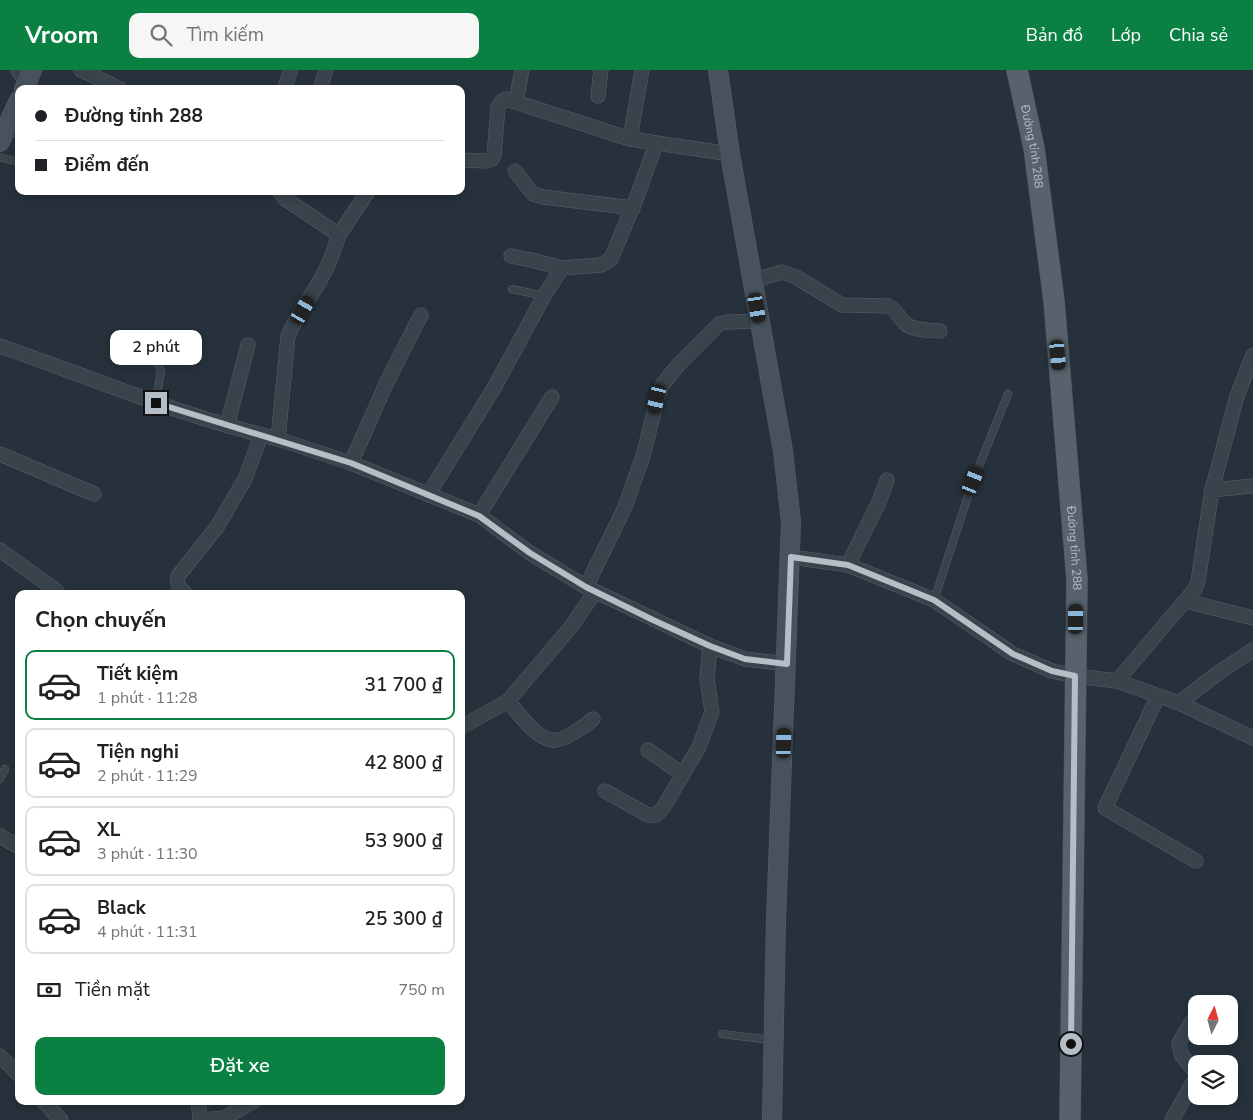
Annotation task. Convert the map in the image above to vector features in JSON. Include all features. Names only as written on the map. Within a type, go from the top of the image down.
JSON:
[{"type":"main road","name":"Đường tỉnh 288","points":[[1017,70],[1034,148],[1054,301],[1076,580],[1070,1120]]},
{"type":"street","points":[[81,70],[112,85]]},
{"type":"street","points":[[285,85],[291,70]]},
{"type":"street","points":[[321,85],[326,70]]},
{"type":"street","points":[[516,102],[522,70]]},
{"type":"street","points":[[598,96],[601,70]]},
{"type":"street","points":[[630,140],[642,70]]},
{"type":"street","points":[[718,70],[730,154],[783,452],[791,522],[776,920],[772,1120]]},
{"type":"street","points":[[465,160],[486,161],[492,159],[494,155],[498,106],[506,99],[630,140],[730,154]]},
{"type":"street","points":[[511,256],[562,268],[601,265],[611,260],[633,208],[656,144]]},
{"type":"street","points":[[515,171],[533,194],[543,197],[633,208]]},
{"type":"street","points":[[282,195],[339,236]]},
{"type":"street","points":[[278,439],[288,336],[324,273],[339,236],[365,195]]},
{"type":"street","points":[[428,495],[494,388],[544,296],[562,268]]},
{"type":"street","points":[[753,281],[782,272],[794,276],[842,305],[888,306],[894,309],[906,324],[915,328],[940,331]]},
{"type":"street","points":[[351,463],[386,384],[421,315]]},
{"type":"street","points":[[465,725],[508,701],[570,628],[590,589],[625,506],[644,453],[657,399],[663,384],[679,364],[718,324],[760,321]]},
{"type":"street","points":[[227,426],[248,345]]},
{"type":"street","points":[[0,346],[156,403],[351,463],[479,516],[530,553],[590,589],[710,646],[745,659],[787,664]]},
{"type":"street","points":[[1117,681],[1195,589],[1198,581],[1212,490],[1237,396],[1253,355]]},
{"type":"street","points":[[479,516],[552,397]]},
{"type":"street","points":[[182,590],[177,580],[178,576],[217,527],[245,479],[261,436]]},
{"type":"street","points":[[0,454],[94,494]]},
{"type":"street","points":[[848,565],[879,502],[887,480]]},
{"type":"street","points":[[1212,490],[1253,486]]},
{"type":"street","points":[[0,550],[56,590]]},
{"type":"street","points":[[791,557],[848,565],[934,600],[1013,654],[1052,671],[1117,681],[1179,703],[1253,738]]},
{"type":"street","points":[[1186,601],[1253,618]]},
{"type":"street","points":[[605,791],[648,815],[656,814],[663,808],[700,747],[712,712],[706,678],[710,646]]},
{"type":"street","points":[[1179,703],[1253,650]]},
{"type":"street","points":[[1158,696],[1105,808],[1196,861]]},
{"type":"street","points":[[508,701],[540,734],[552,741],[563,738],[593,719]]},
{"type":"street","points":[[648,750],[682,774]]},
{"type":"street","points":[[0,836],[15,844]]},
{"type":"street","points":[[1188,1028],[1179,1043],[1181,1054],[1188,1063]]},
{"type":"street","points":[[0,1056],[15,1071]]},
{"type":"street","points":[[1172,1120],[1188,1091]]},
{"type":"street","points":[[47,1105],[61,1120]]},
{"type":"street","points":[[198,1105],[200,1120],[224,1118],[247,1105]]},
{"type":"lane","points":[[14,70],[16,85]]},
{"type":"lane","points":[[0,157],[15,161]]},
{"type":"lane","points":[[512,289],[544,296]]},
{"type":"lane","points":[[155,358],[161,370],[156,403]]},
{"type":"lane","points":[[934,600],[973,481],[1008,394]]},
{"type":"lane","points":[[0,779],[5,769]]},
{"type":"lane","points":[[722,1034],[774,1040]]},
{"type":"route","points":[[156,403],[351,463],[479,516],[530,553],[586,587],[696,640],[745,659],[787,664],[791,557],[848,565],[934,600],[1013,654],[1052,671],[1075,676],[1071,1044]]}]
